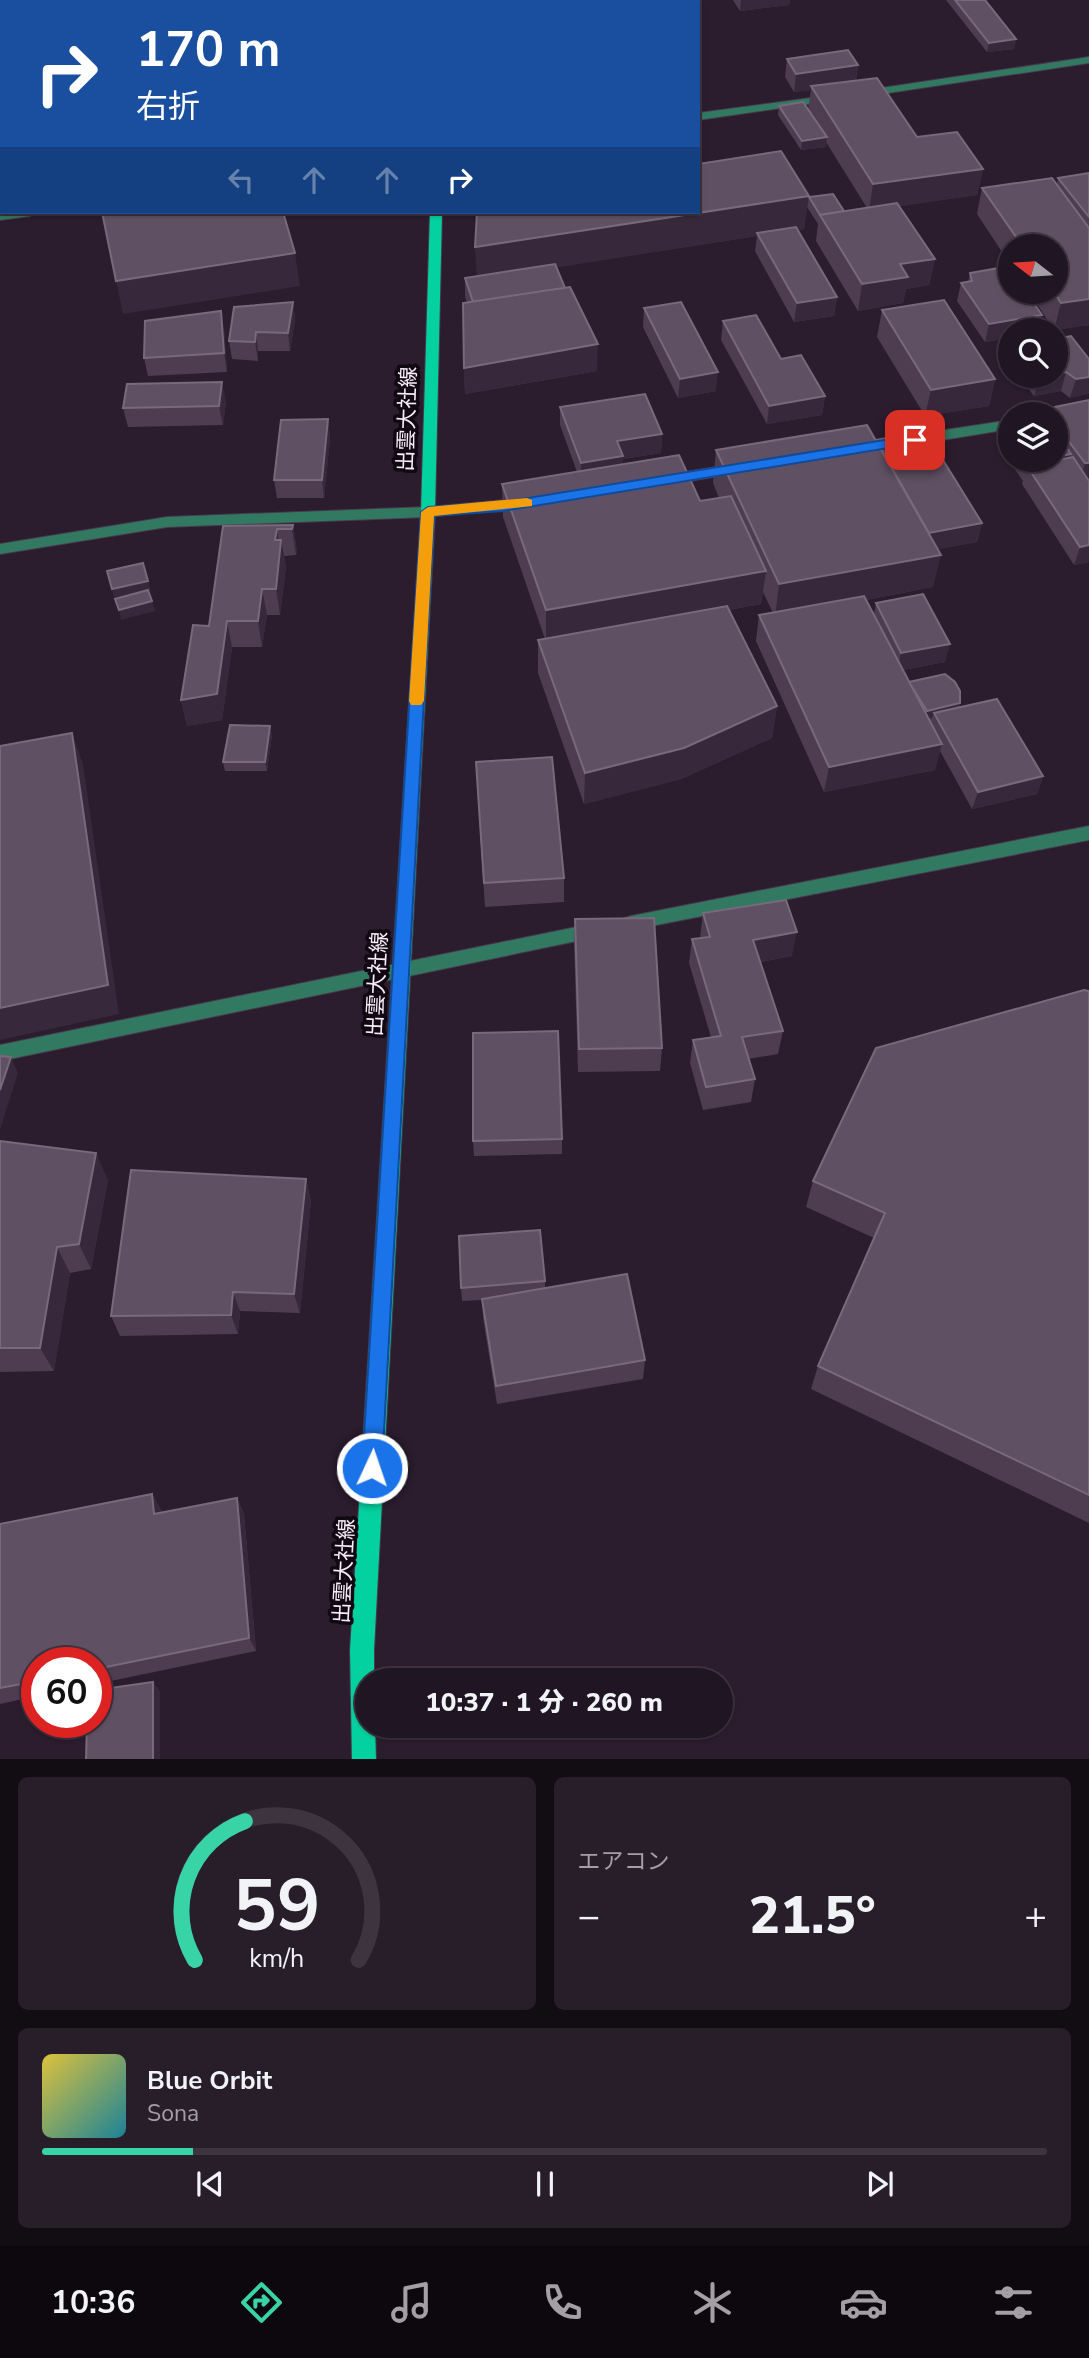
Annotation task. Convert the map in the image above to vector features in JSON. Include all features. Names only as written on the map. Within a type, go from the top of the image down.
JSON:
[{"type":"main road","name":"出雲大社線","points":[[364,1759],[362,1650],[428,512],[436,214]]},
{"type":"street","points":[[700,117],[1089,60]]},
{"type":"street","points":[[888,444],[998,426]]},
{"type":"street","points":[[654,482],[750,467]]},
{"type":"street","points":[[0,549],[167,522],[428,512],[503,507],[544,500]]},
{"type":"street","points":[[0,1053],[400,969],[1089,833]]},
{"type":"building","points":[[955,0],[985,0],[1016,39],[989,43]]},
{"type":"building","points":[[848,50],[858,65],[796,74],[787,59]]},
{"type":"building","points":[[877,78],[917,137],[957,132],[983,169],[873,184],[811,86]]},
{"type":"building","points":[[803,102],[827,137],[802,141],[779,106]]},
{"type":"building","points":[[781,151],[809,196],[700,213],[700,164]]},
{"type":"building","points":[[1089,173],[1089,217],[1058,178]]},
{"type":"building","points":[[1052,178],[1089,228],[1089,299],[1068,302],[1068,234],[1014,234],[982,188]]},
{"type":"building","points":[[833,194],[844,211],[820,215],[809,197]]},
{"type":"building","points":[[897,203],[935,259],[900,264],[908,277],[862,284],[820,215]]},
{"type":"building","points":[[102,214],[284,214],[295,253],[116,281]]},
{"type":"building","points":[[477,214],[691,214],[475,247]]},
{"type":"building","points":[[796,227],[837,297],[797,303],[757,233]]},
{"type":"building","points":[[555,264],[565,288],[473,302],[465,278]]},
{"type":"building","points":[[998,268],[998,304],[1034,304],[1042,315],[998,318],[998,322],[989,324],[961,283],[972,281],[970,273]]},
{"type":"building","points":[[570,287],[598,344],[464,368],[463,303]]},
{"type":"building","points":[[944,300],[995,379],[931,390],[882,310]]},
{"type":"building","points":[[293,302],[288,333],[256,332],[255,342],[229,341],[234,307]]},
{"type":"building","points":[[681,302],[718,372],[680,379],[644,308]]},
{"type":"building","points":[[221,311],[224,353],[144,358],[145,321]]},
{"type":"building","points":[[756,315],[781,359],[801,355],[825,396],[769,406],[723,321]]},
{"type":"building","points":[[1071,336],[1089,359],[1089,377],[1076,379],[1068,373],[1068,337]]},
{"type":"building","points":[[222,382],[219,406],[123,408],[127,384]]},
{"type":"building","points":[[645,394],[662,434],[617,441],[623,456],[581,463],[560,407]]},
{"type":"building","points":[[1089,400],[1089,463],[1085,463],[1068,440],[1068,404]]},
{"type":"building","points":[[328,419],[322,480],[274,480],[281,420]]},
{"type":"building","points":[[867,425],[941,555],[779,584],[716,450]]},
{"type":"building","points":[[925,431],[982,523],[929,533],[876,440]]},
{"type":"building","points":[[679,455],[700,501],[731,496],[766,571],[546,610],[502,484]]},
{"type":"building","points":[[1073,457],[1089,481],[1089,545],[1080,547],[1031,472],[1068,472],[1068,458]]},
{"type":"building","points":[[293,525],[292,529],[277,529],[275,540],[281,540],[276,589],[262,589],[258,621],[227,621],[217,694],[181,700],[193,625],[209,626],[223,526]]},
{"type":"building","points":[[143,563],[148,581],[112,589],[107,571]]},
{"type":"building","points":[[148,590],[152,601],[119,610],[115,599]]},
{"type":"building","points":[[923,594],[950,644],[901,653],[876,603]]},
{"type":"building","points":[[864,596],[942,744],[829,767],[759,615]]},
{"type":"building","points":[[727,606],[777,706],[684,748],[585,773],[538,640]]},
{"type":"building","points":[[945,674],[955,682],[960,691],[960,703],[927,711],[909,682]]},
{"type":"building","points":[[997,699],[1043,776],[978,792],[934,713]]},
{"type":"building","points":[[230,725],[270,726],[265,762],[223,762]]},
{"type":"building","points":[[72,733],[108,985],[0,1008],[0,746]]},
{"type":"building","points":[[552,757],[564,878],[484,883],[476,762]]},
{"type":"building","points":[[786,900],[797,932],[753,940],[783,1031],[742,1037],[755,1079],[706,1087],[693,1040],[721,1036],[692,939],[710,937],[703,913]]},
{"type":"building","points":[[654,918],[662,1048],[579,1049],[575,919]]},
{"type":"building","points":[[1084,990],[1089,991],[1089,1495],[818,1366],[885,1213],[813,1181],[876,1048]]},
{"type":"building","points":[[558,1031],[562,1139],[473,1141],[473,1033]]},
{"type":"building","points":[[0,1056],[11,1057],[0,1090]]},
{"type":"building","points":[[0,1141],[96,1153],[79,1244],[57,1247],[40,1348],[0,1348]]},
{"type":"building","points":[[131,1170],[306,1179],[294,1294],[233,1292],[231,1315],[111,1316]]},
{"type":"building","points":[[540,1230],[545,1281],[461,1288],[459,1236]]},
{"type":"building","points":[[627,1274],[645,1360],[496,1386],[482,1299]]},
{"type":"building","points":[[152,1494],[154,1514],[237,1498],[249,1638],[112,1666],[112,1647],[21,1647],[21,1684],[0,1688],[0,1524]]},
{"type":"building","points":[[153,1682],[153,1759],[86,1759],[87,1738],[112,1738],[112,1688]]},
{"type":"slow traffic","points":[[416,701],[428,512],[527,503]]},
{"type":"route","points":[[372,1468],[428,512],[503,507],[915,440]]}]
